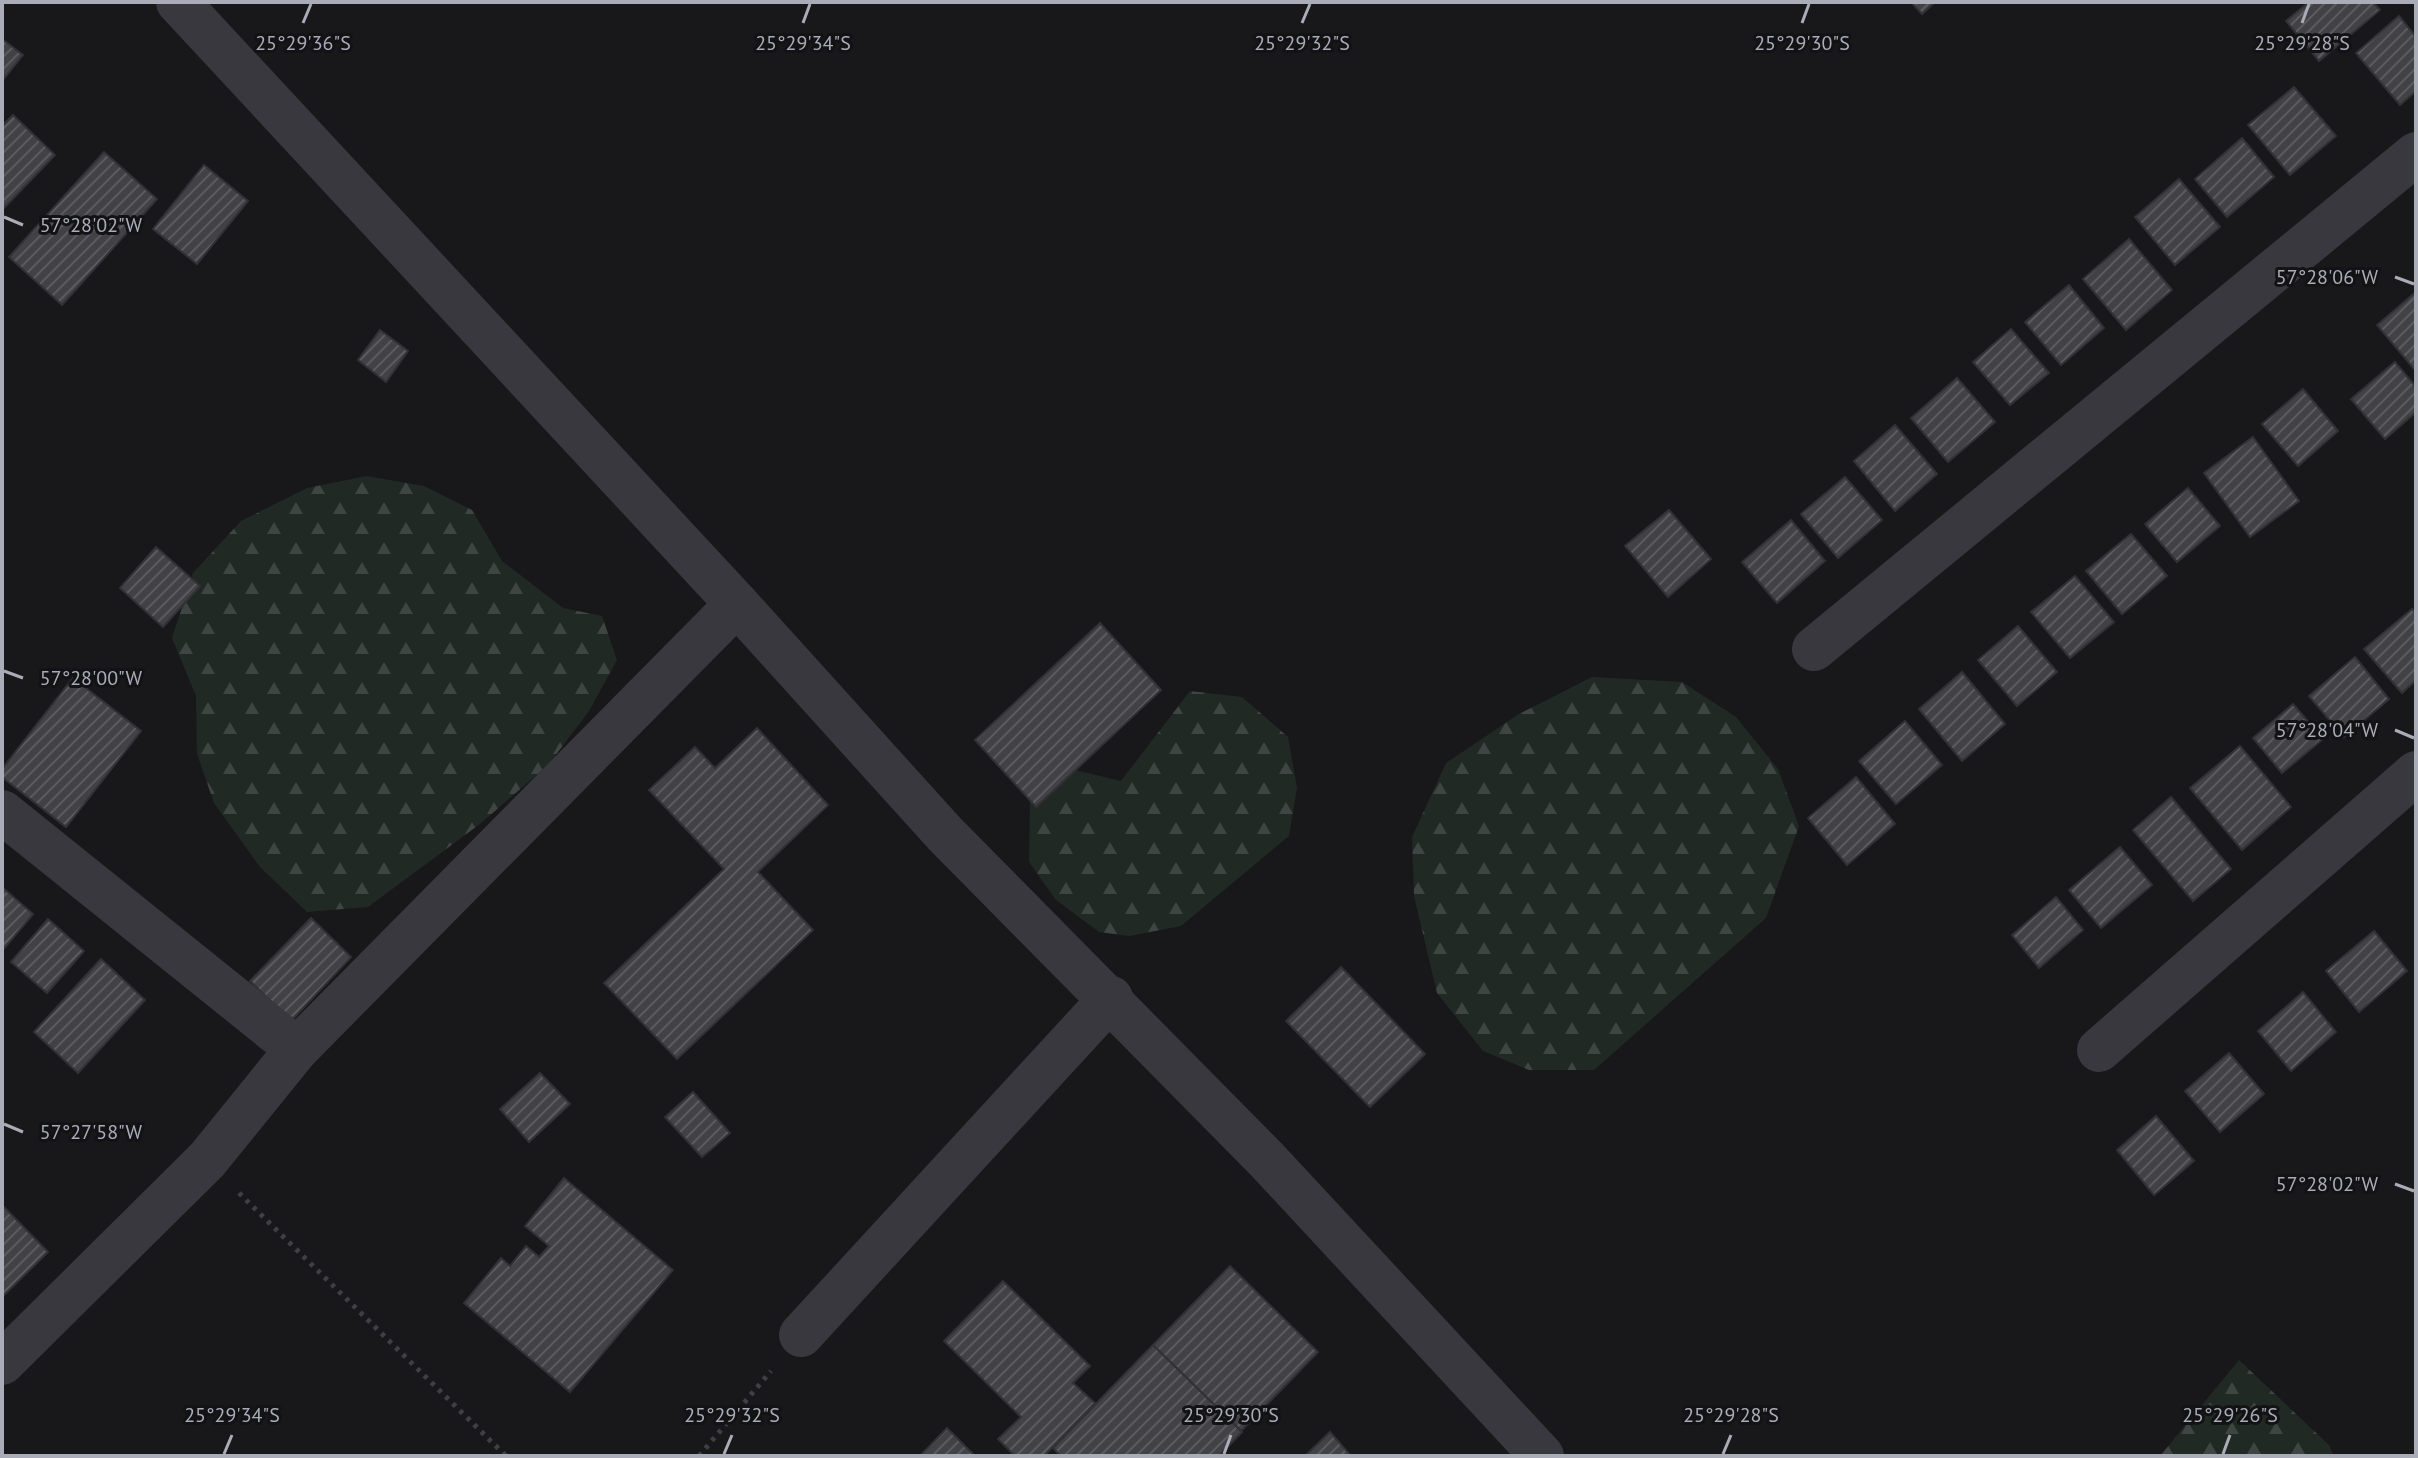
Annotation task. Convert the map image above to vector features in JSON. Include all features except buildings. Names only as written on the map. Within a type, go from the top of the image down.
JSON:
[{"type":"street","points":[[178,2],[737,604],[945,834],[1111,998],[1266,1159],[1542,1456]]},
{"type":"street","points":[[1814,649],[2416,154]]},
{"type":"street","points":[[2,1363],[207,1160],[297,1049],[737,604]]},
{"type":"street","points":[[2099,1050],[2416,773]]},
{"type":"street","points":[[2,812],[297,1049]]},
{"type":"street","points":[[801,1335],[1111,998]]},
{"type":"path","points":[[207,1160],[506,1456]]},
{"type":"path","points":[[699,1456],[801,1335]]},
{"type":"green space","points":[[367,476],[424,486],[472,510],[502,561],[563,608],[602,616],[617,660],[589,711],[549,764],[480,824],[368,907],[307,912],[260,867],[214,803],[197,754],[196,696],[172,638],[193,573],[241,521],[307,488]]},
{"type":"green space","points":[[1592,677],[1682,682],[1736,717],[1778,769],[1799,826],[1766,918],[1594,1070],[1529,1070],[1483,1051],[1437,993],[1414,896],[1412,837],[1446,763],[1519,714]]},
{"type":"green space","points":[[1190,691],[1242,697],[1288,737],[1297,788],[1289,836],[1181,926],[1129,936],[1099,932],[1056,900],[1029,862],[1030,795],[1075,770],[1121,781]]},
{"type":"green space","points":[[2239,1360],[2329,1445],[2334,1456],[2160,1456]]}]
